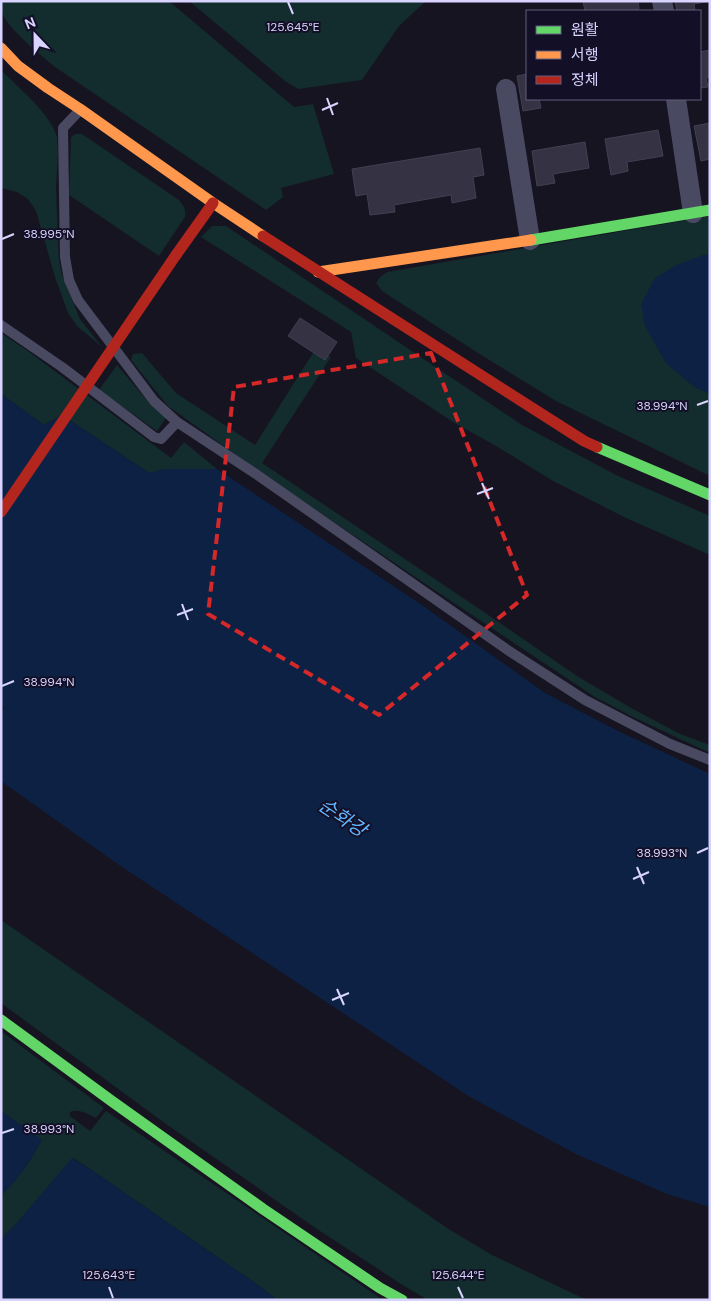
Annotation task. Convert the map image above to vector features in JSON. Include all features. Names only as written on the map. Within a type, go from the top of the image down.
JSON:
[{"type":"street","points":[[1,48],[18,66],[48,88],[213,203],[584,441],[710,495]]},
{"type":"street","points":[[506,88],[530,240]]},
{"type":"street","points":[[318,272],[530,240],[701,211],[676,100]]},
{"type":"street","points":[[1,512],[213,203]]},
{"type":"street","points":[[1,1020],[263,1209],[380,1288],[402,1300]]},
{"type":"lane","points":[[80,109],[64,128],[65,256],[69,280],[78,300],[154,401],[177,422],[256,474],[509,651],[585,700],[670,744],[710,760]]},
{"type":"lane","points":[[1,326],[62,367],[154,437],[162,439],[177,422]]},
{"type":"highlighted area","points":[[431,353],[527,595],[379,715],[208,614],[234,387]]},
{"type":"green space","points":[[1,1],[169,1],[294,107],[313,104],[334,174],[281,188],[283,197],[266,210],[55,67],[26,42],[6,20],[2,13]]},
{"type":"green space","points":[[189,1],[426,1],[399,26],[362,80],[298,89],[285,81]]},
{"type":"green space","points":[[1,70],[45,115],[57,137],[58,243],[62,275],[80,319],[102,347],[77,326],[68,313],[55,277],[36,211],[28,199],[17,192],[1,188]]},
{"type":"green space","points":[[75,134],[82,134],[179,200],[182,204],[185,210],[185,217],[159,256],[69,195],[71,138]]},
{"type":"green space","points":[[710,216],[710,254],[701,256],[693,386],[710,394],[710,476],[556,401],[382,291],[376,283],[387,272]]},
{"type":"green space","points":[[212,226],[226,226],[522,425],[616,475],[710,516],[710,555],[626,518],[553,481],[453,422],[356,358],[351,332],[201,237]]},
{"type":"green space","points":[[1,333],[171,458],[184,442],[217,469],[165,469],[149,473],[62,415],[44,425],[1,394]]},
{"type":"green space","points":[[316,348],[331,357],[262,463],[577,676],[680,734],[710,745],[710,753],[595,697],[257,470],[168,406],[131,360],[133,354],[142,353],[176,393],[255,445]]},
{"type":"green space","points":[[117,365],[151,405],[166,418],[157,431],[99,390]]},
{"type":"green space","points":[[1,920],[447,1228],[492,1255],[587,1300],[428,1300],[401,1284],[317,1229],[166,1124],[1,1003]]},
{"type":"green space","points":[[1,1031],[104,1108],[96,1118],[80,1111],[70,1112],[70,1116],[90,1131],[106,1111],[383,1300],[277,1300],[73,1158],[1,1239],[1,1195],[24,1170],[41,1141],[1,1111]]},
{"type":"water","points":[[710,254],[710,394],[693,386],[666,363],[645,326],[641,304],[655,278],[677,265]]},
{"type":"water","name":"순화강","points":[[1,394],[44,425],[62,415],[149,473],[165,469],[217,469],[419,603],[545,693],[620,732],[710,774],[710,1207],[667,1194],[576,1154],[470,1097],[119,865],[1,781],[1,719],[4,707],[1,705]]},
{"type":"water","points":[[1,1111],[42,1140],[19,1176],[1,1195]]},
{"type":"water","points":[[72,1158],[277,1300],[1,1300],[1,1239]]},
{"type":"building","points":[[583,1],[638,1],[639,9],[632,10],[585,10]]},
{"type":"building","points":[[675,1],[710,1],[694,4],[695,10],[677,10]]},
{"type":"building","points":[[710,50],[710,77],[706,78],[708,87],[701,88],[701,52]]},
{"type":"building","points":[[526,74],[526,100],[539,100],[541,108],[523,111],[517,76]]},
{"type":"building","points":[[710,123],[710,159],[701,161],[694,126]]},
{"type":"building","points":[[658,130],[663,156],[627,162],[628,171],[611,175],[605,139]]},
{"type":"building","points":[[585,142],[589,168],[553,174],[555,183],[537,186],[532,151]]},
{"type":"building","points":[[480,148],[484,175],[473,177],[476,198],[452,203],[451,195],[394,205],[395,212],[370,215],[367,194],[356,196],[352,169]]},
{"type":"building","points":[[300,318],[337,342],[325,360],[288,336]]},
{"type":"traffic: fast","points":[[531,240],[710,210]]},
{"type":"traffic: fast","points":[[597,447],[710,495]]},
{"type":"traffic: fast","points":[[1,1020],[263,1209],[380,1288],[402,1300]]},
{"type":"traffic: slow","points":[[1,48],[18,66],[48,88],[263,236]]},
{"type":"traffic: slow","points":[[318,272],[531,240]]},
{"type":"traffic: jam","points":[[176,255],[213,203]]},
{"type":"traffic: jam","points":[[263,236],[584,441],[597,447]]},
{"type":"traffic: jam","points":[[1,512],[176,255]]}]
